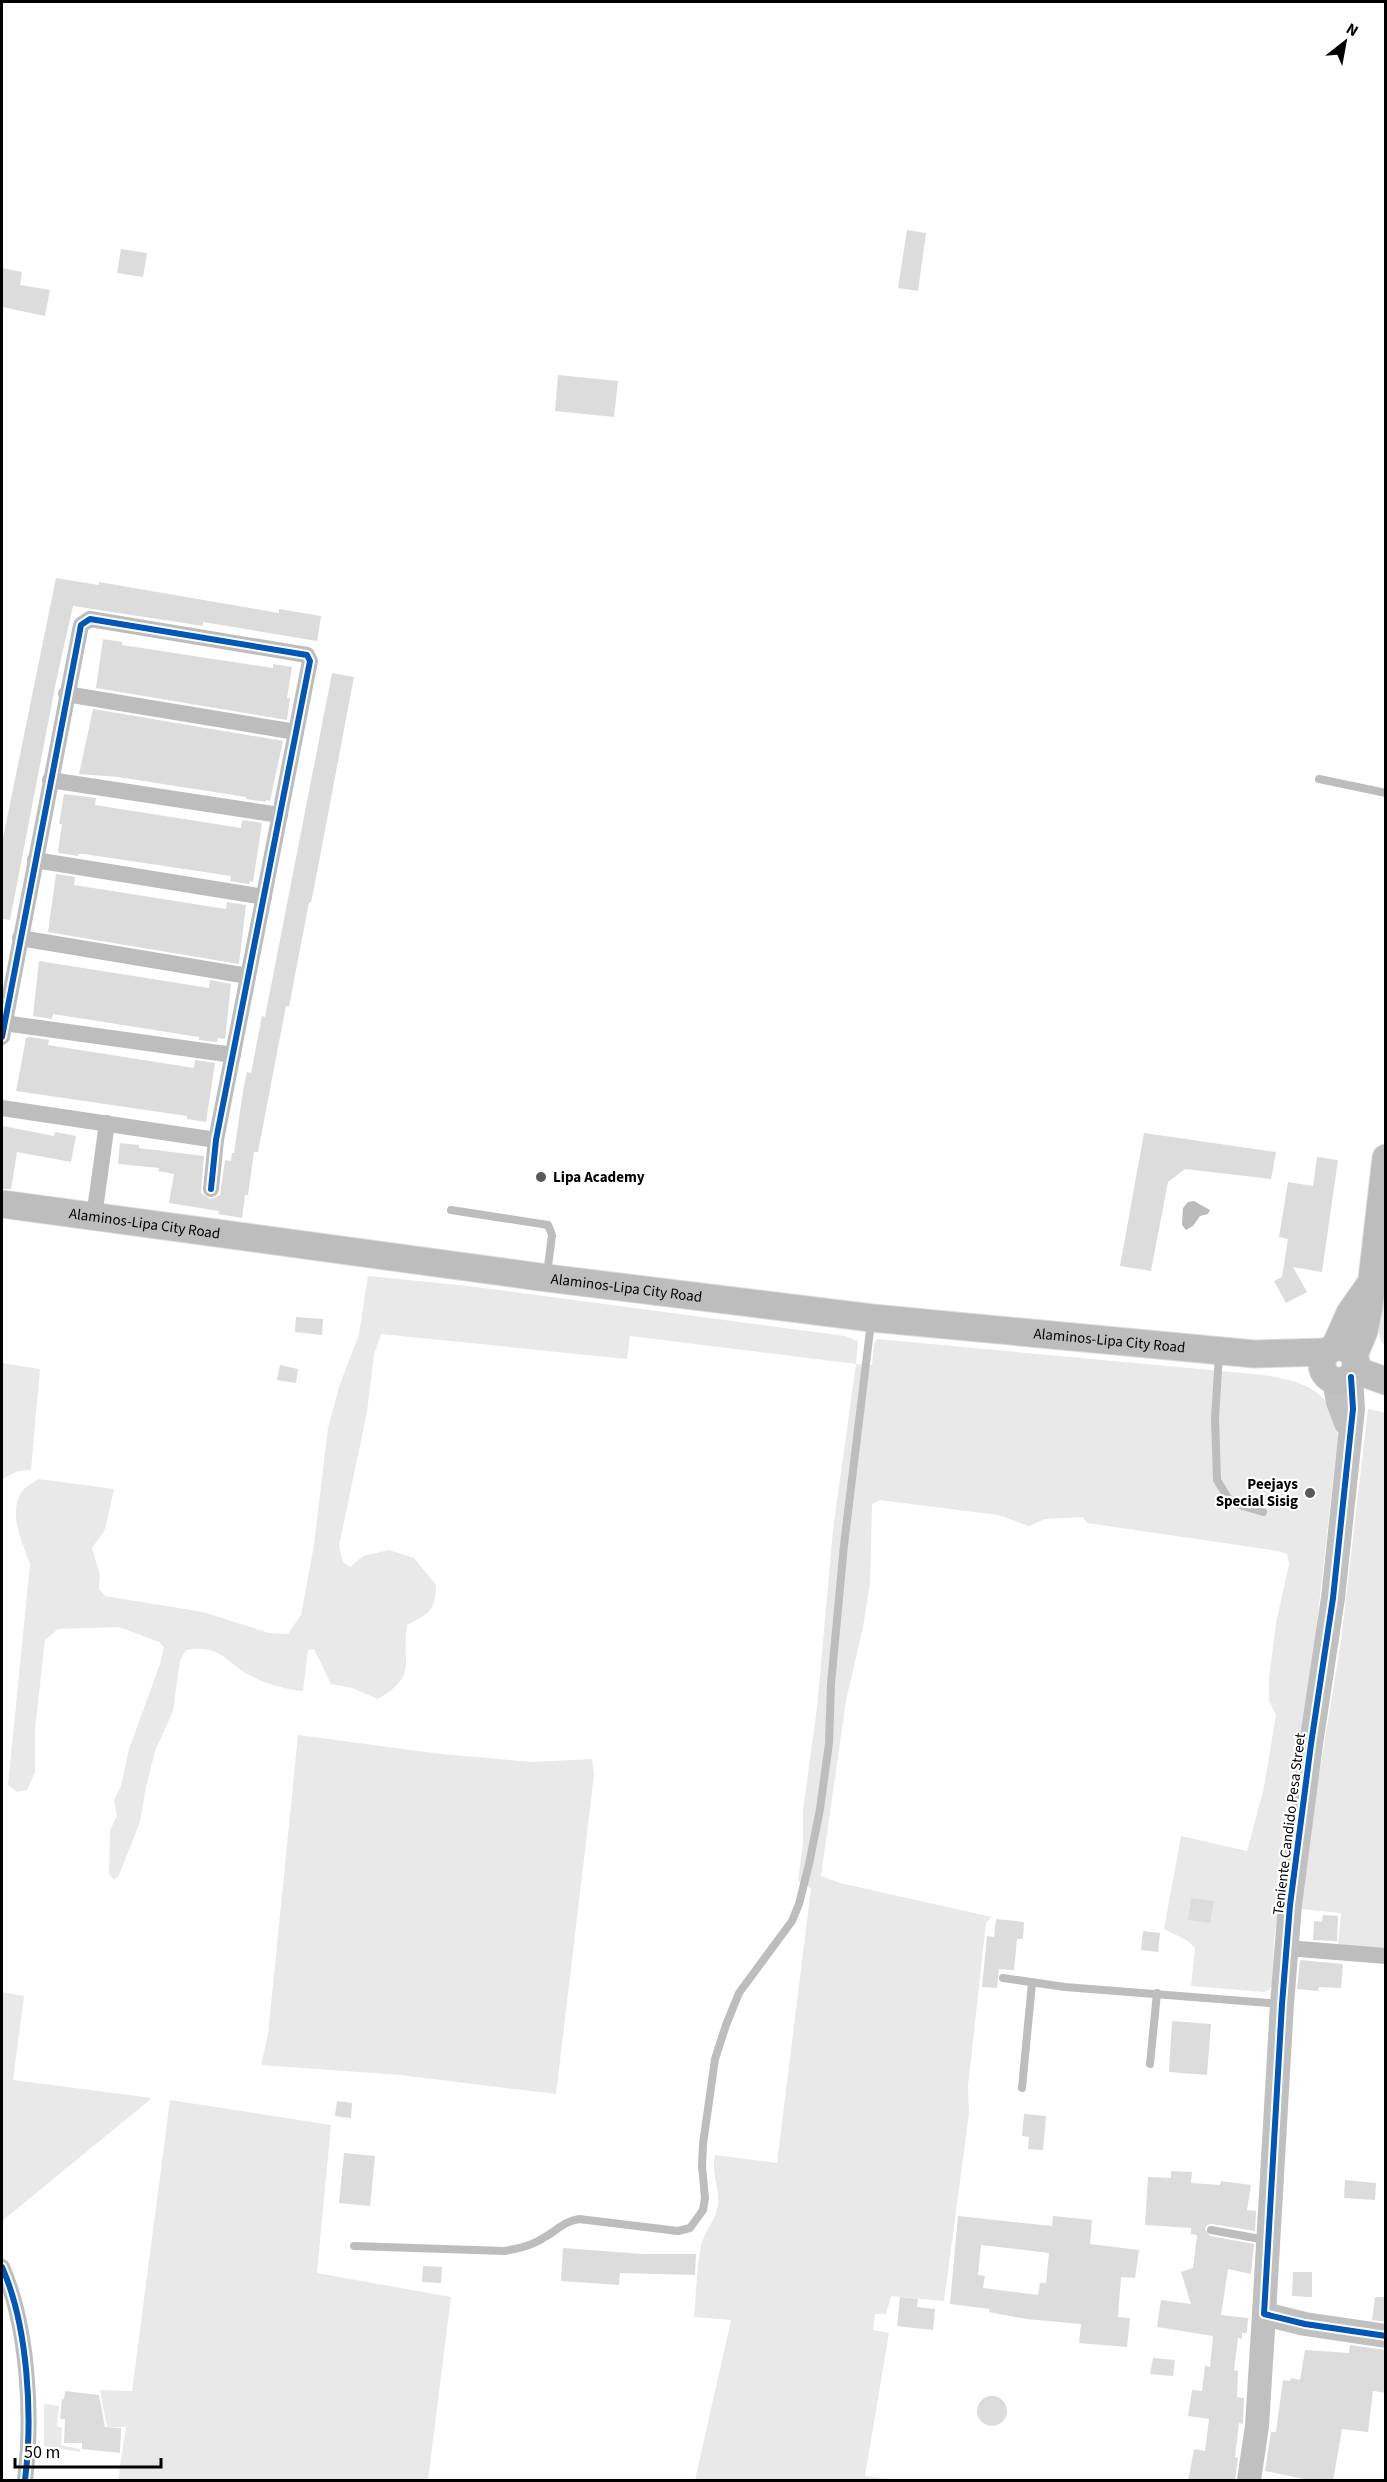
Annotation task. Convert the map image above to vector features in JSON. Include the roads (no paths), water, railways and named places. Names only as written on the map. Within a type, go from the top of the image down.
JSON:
[{"type":"main road","points":[[1340,1365],[1366,1325],[1386,1158]]},
{"type":"main road","name":"Alaminos-Lipa City Road","points":[[2,1204],[547,1278],[872,1318],[1254,1354],[1340,1365],[1386,1381]]},
{"type":"street","points":[[211,1189],[216,1140],[233,1055],[310,661],[307,655],[90,619],[81,625],[66,694],[3,1030],[233,1055]]},
{"type":"street","points":[[66,694],[296,732]]},
{"type":"street","points":[[50,780],[280,815]]},
{"type":"street","points":[[35,860],[264,897]]},
{"type":"street","points":[[20,938],[248,976]]},
{"type":"street","points":[[2,1107],[216,1140]]},
{"type":"street","points":[[94,1217],[107,1123]]},
{"type":"street","name":"Teniente Candido Pesa Street","points":[[1254,2480],[1267,2240],[1287,1948],[1311,1744],[1333,1598],[1350,1431],[1338,1402],[1340,1365]]},
{"type":"street","points":[[1287,1948],[1386,1956]]},
{"type":"street","points":[[2,2266],[17,2323],[28,2394],[29,2433],[25,2481]]},
{"type":"street","points":[[1264,2314],[1305,2324],[1386,2336]]},
{"type":"lane","points":[[1319,779],[1386,793]]},
{"type":"lane","points":[[451,1210],[548,1225],[552,1235],[547,1278]]},
{"type":"lane","points":[[354,2246],[504,2250],[527,2246],[545,2238],[569,2220],[579,2219],[678,2231],[690,2228],[696,2221],[705,2198],[702,2166],[715,2059],[739,1993],[796,1912],[820,1809],[829,1743],[831,1684],[844,1545],[872,1318]]},
{"type":"lane","points":[[1219,1351],[1215,1418],[1217,1480],[1228,1498],[1236,1504],[1263,1512]]},
{"type":"lane","points":[[1002,1978],[1032,1983],[1282,2004]]},
{"type":"lane","points":[[1022,2088],[1032,1983]]},
{"type":"lane","points":[[1150,2064],[1157,1993]]},
{"type":"lane","points":[[1211,2230],[1267,2240]]},
{"type":"place","name":"Lipa Academy","points":[[541,1177]]},
{"type":"place","name":"Peejays Special Sisig","points":[[1310,1493]]}]
